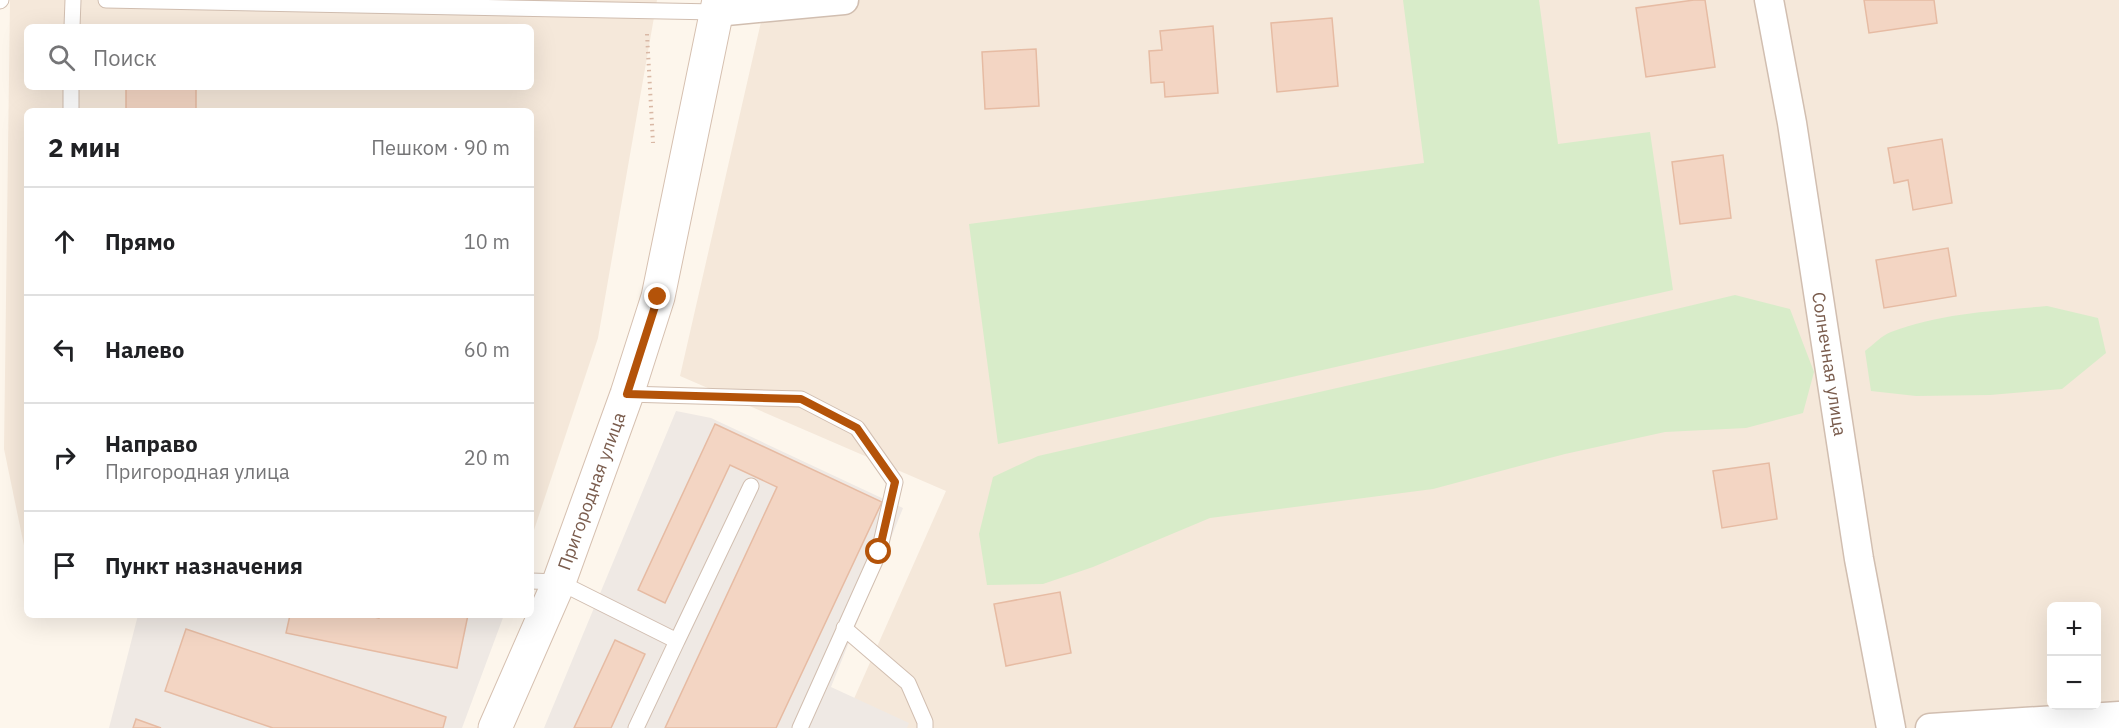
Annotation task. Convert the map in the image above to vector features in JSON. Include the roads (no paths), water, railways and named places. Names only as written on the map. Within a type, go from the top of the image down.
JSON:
[{"type":"street","points":[[717,6],[844,0]]},
{"type":"street","name":"Солнечная улица","points":[[1769,0],[1792,123],[1859,559],[1891,728]]},
{"type":"street","name":"Пригородная улица","points":[[534,613],[545,581],[627,394],[658,297],[717,6]]},
{"type":"street","name":"Пригородная улица","points":[[495,728],[532,618]]},
{"type":"street","points":[[1930,728],[2119,716]]},
{"type":"lane","points":[[72,24],[73,0]]},
{"type":"lane","points":[[106,0],[717,6]]},
{"type":"lane","points":[[71,90],[71,108]]},
{"type":"lane","points":[[627,394],[801,399],[857,428],[895,482],[879,552],[800,728]]},
{"type":"lane","points":[[636,728],[751,486]]},
{"type":"lane","points":[[545,581],[677,641]]},
{"type":"lane","points":[[844,628],[908,683],[925,722],[925,728]]}]
